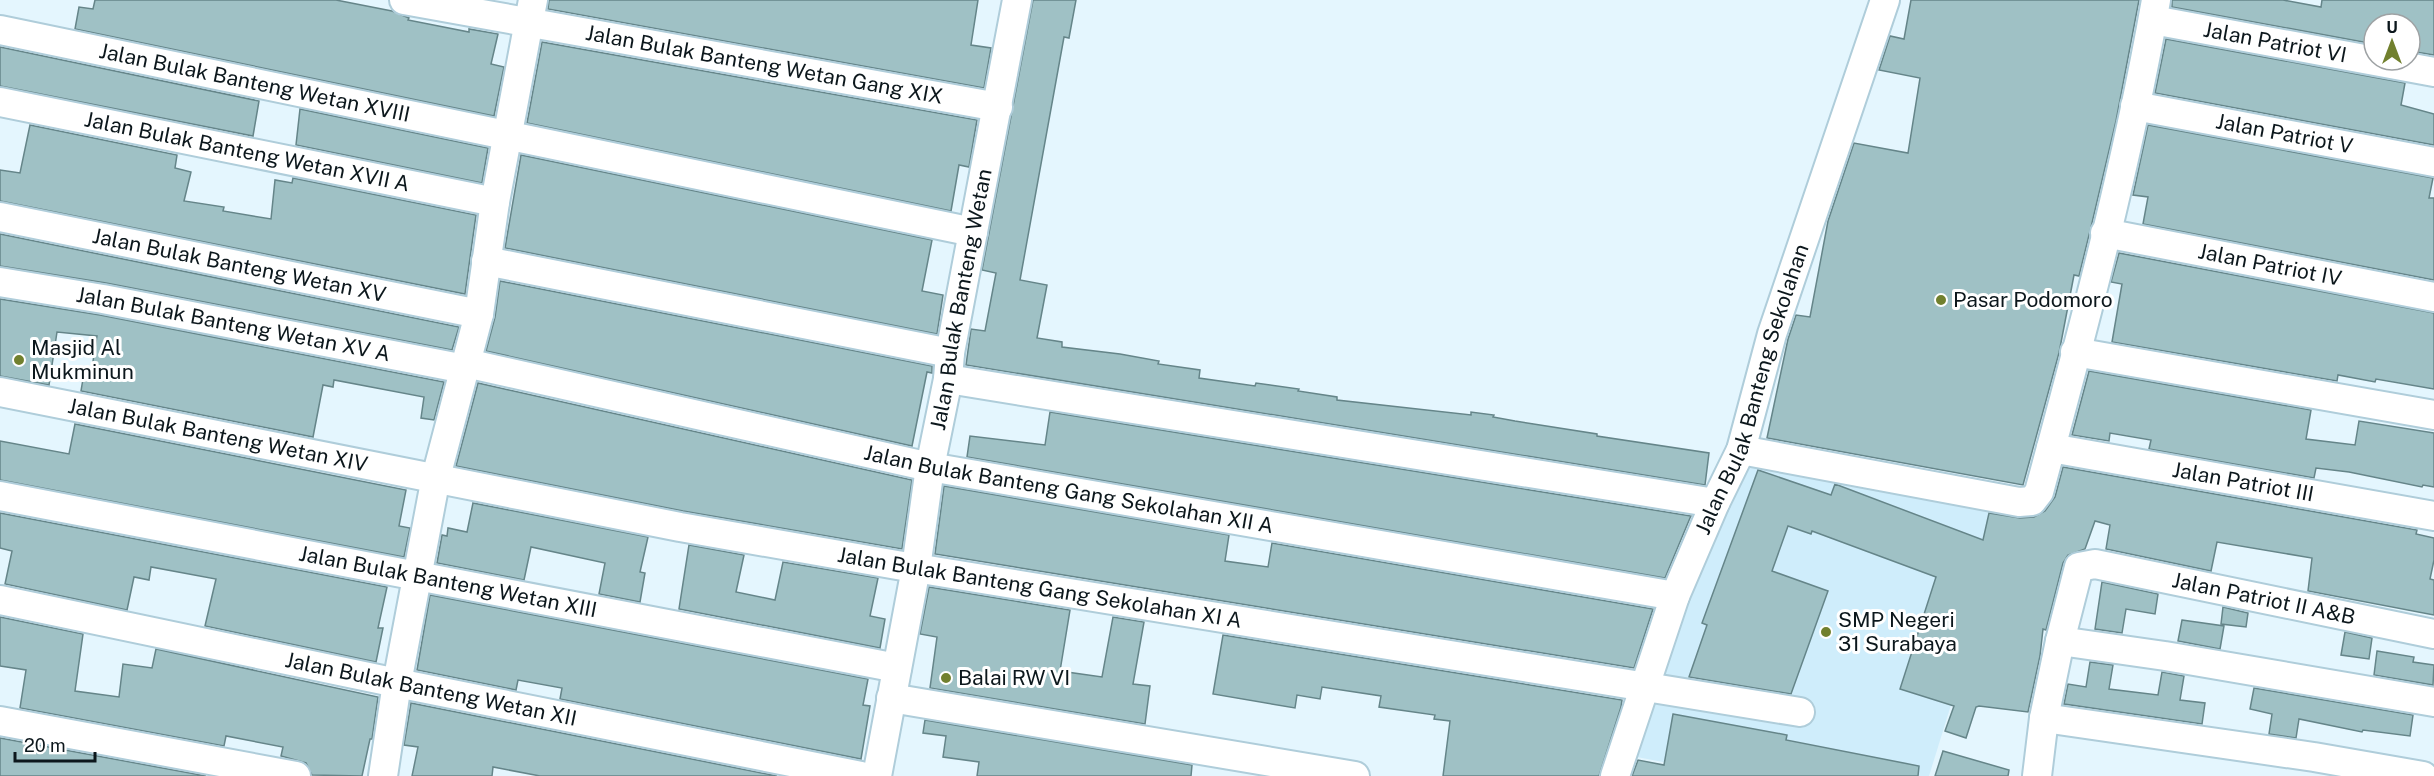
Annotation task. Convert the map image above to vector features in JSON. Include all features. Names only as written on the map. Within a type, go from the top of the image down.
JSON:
[{"type":"street","name":"Jalan Bulak Banteng Wetan Gang XIX","points":[[404,0],[532,10],[998,107]]},
{"type":"street","name":"Jalan Bulak Banteng Wetan","points":[[878,776],[916,568],[930,467],[1017,0]]},
{"type":"street","name":"Jalan Bulak Banteng Sekolahan","points":[[1615,776],[1675,596],[1715,503],[1741,450],[1772,334],[1885,0]]},
{"type":"street","points":[[383,776],[397,683],[436,477],[479,314],[495,202],[532,10]]},
{"type":"street","points":[[1741,450],[2019,502],[2032,501],[2039,492],[2051,448],[2135,106],[2155,10]]},
{"type":"street","name":"Jalan Patriot VI","points":[[2155,10],[2434,72]]},
{"type":"street","name":"Jalan Bulak Banteng Wetan XVIII","points":[[0,30],[973,232]]},
{"type":"street","name":"Jalan Bulak Banteng Wetan XVII A","points":[[0,102],[495,202]]},
{"type":"street","name":"Jalan Patriot V","points":[[2135,106],[2434,162]]},
{"type":"street","name":"Jalan Bulak Banteng Wetan XV","points":[[0,217],[479,314]]},
{"type":"street","name":"Jalan Patriot IV","points":[[2105,232],[2434,297]]},
{"type":"street","points":[[486,261],[949,366],[1715,503]]},
{"type":"street","name":"Jalan Bulak Banteng Wetan XV A","points":[[0,282],[465,366]]},
{"type":"street","points":[[2075,352],[2434,415]]},
{"type":"street","name":"Jalan Bulak Banteng Gang Sekolahan XII A","points":[[465,366],[930,467],[1675,596]]},
{"type":"street","name":"Jalan Bulak Banteng Wetan XIV","points":[[0,392],[436,477]]},
{"type":"street","name":"Jalan Patriot III","points":[[2051,448],[2434,516]]},
{"type":"street","name":"Jalan Bulak Banteng Gang Sekolahan XI A","points":[[436,477],[680,527],[916,568],[1800,712]]},
{"type":"street","name":"Jalan Bulak Banteng Wetan XIII","points":[[0,496],[897,668]]},
{"type":"street","name":"Jalan Patriot II A&B","points":[[2060,641],[2079,567],[2095,564],[2434,634]]},
{"type":"street","name":"Jalan Bulak Banteng Wetan XII","points":[[0,600],[397,683],[861,776]]},
{"type":"street","points":[[2038,770],[2044,718],[2060,641],[2177,657],[2434,702]]},
{"type":"street","points":[[891,698],[1355,776]]},
{"type":"street","points":[[2044,718],[2313,767],[2423,776]]},
{"type":"street","points":[[0,722],[296,776]]},
{"type":"shaded area","name":"SMP Negeri 31 Surabaya","points":[[1737,455],[2012,508],[1929,776],[1735,776],[1637,757]]},
{"type":"building","points":[[95,0],[336,0],[392,11],[409,18],[408,20],[469,32],[469,29],[498,34],[491,64],[504,67],[494,116],[75,29],[79,7],[93,9]]},
{"type":"building","points":[[549,0],[978,0],[971,45],[991,48],[984,88],[548,9]]},
{"type":"building","points":[[1033,0],[1076,0],[1069,38],[1064,37],[1020,280],[1047,285],[1037,338],[1062,342],[1062,347],[1120,354],[1159,361],[1158,364],[1200,370],[1199,378],[1255,386],[1256,383],[1299,389],[1298,391],[1337,397],[1337,400],[1471,415],[1471,412],[1494,415],[1493,417],[1597,434],[1597,436],[1709,453],[1705,485],[966,365],[971,329],[985,331],[996,273],[982,270]]},
{"type":"building","name":"Pasar Podomoro","points":[[1911,0],[2139,0],[2116,121],[2092,223],[2079,276],[2074,275],[2059,353],[2023,485],[1767,438],[1788,339],[1796,315],[1810,317],[1828,221],[1854,143],[1908,153],[1920,78],[1879,70],[1890,36],[1904,39]]},
{"type":"building","points":[[2172,0],[2283,0],[2321,7],[2322,0],[2434,0],[2434,55],[2422,53],[2422,12],[2362,12],[2362,42],[2172,7]]},
{"type":"building","points":[[2166,39],[2405,83],[2401,105],[2434,114],[2434,145],[2155,93]]},
{"type":"building","points":[[542,42],[977,120],[969,167],[959,165],[951,211],[527,123]]},
{"type":"building","points":[[0,47],[259,101],[253,136],[0,86]]},
{"type":"building","points":[[300,109],[488,148],[482,183],[296,145]]},
{"type":"building","points":[[30,125],[177,155],[175,168],[191,172],[184,201],[224,207],[223,211],[271,219],[275,180],[292,183],[293,178],[476,215],[465,294],[0,201],[0,170],[20,173]]},
{"type":"building","points":[[2148,125],[2433,178],[2429,198],[2434,198],[2434,280],[2143,224],[2148,197],[2133,195]]},
{"type":"building","points":[[521,155],[932,240],[922,291],[943,295],[937,334],[505,248]]},
{"type":"building","points":[[0,234],[459,327],[452,350],[106,283],[0,266]]},
{"type":"building","points":[[2119,253],[2434,313],[2434,389],[2338,375],[2337,381],[2112,342],[2122,284],[2111,282]]},
{"type":"building","points":[[500,281],[932,366],[932,373],[927,372],[912,446],[486,351],[495,317]]},
{"type":"building","points":[[0,299],[100,315],[444,382],[434,420],[421,418],[424,397],[334,380],[333,387],[323,385],[313,437],[81,391],[83,379],[90,380],[97,336],[57,332],[49,385],[0,376]]},
{"type":"building","points":[[2089,371],[2311,410],[2306,439],[2355,445],[2359,421],[2434,433],[2434,487],[2423,485],[2422,487],[2349,472],[2316,468],[2314,478],[2149,449],[2151,440],[2110,433],[2109,441],[2072,435]]},
{"type":"building","points":[[478,383],[912,480],[902,549],[683,511],[456,466]]},
{"type":"building","points":[[1050,412],[1691,516],[1665,578],[967,457],[970,436],[1045,445]]},
{"type":"building","points":[[75,424],[406,490],[399,526],[410,528],[404,557],[0,480],[0,441],[69,454]]},
{"type":"building","points":[[2063,467],[2417,530],[2416,534],[2434,538],[2434,560],[2430,579],[2434,580],[2434,615],[2308,591],[2312,558],[2217,542],[2211,571],[2106,549],[2110,525],[2095,521],[2085,549],[2068,555],[2063,563],[2046,630],[2043,629],[2040,656],[2028,712],[1976,707],[1966,738],[1945,731],[1954,706],[1900,689],[1936,577],[1812,531],[1811,534],[1788,526],[1772,571],[1828,591],[1791,694],[1689,677],[1707,625],[1702,623],[1758,470],[1831,495],[1835,484],[1983,540],[1989,513],[2020,518],[2034,517],[2045,511],[2055,497]]},
{"type":"building","points":[[944,486],[1229,535],[1225,561],[1268,567],[1272,543],[1653,609],[1634,668],[935,554]]},
{"type":"building","points":[[473,503],[648,537],[640,572],[645,573],[640,602],[599,594],[605,563],[531,547],[524,580],[437,563],[442,535],[447,536],[448,528],[467,532]]},
{"type":"building","points":[[0,513],[387,587],[378,628],[383,628],[376,662],[205,626],[216,579],[151,567],[149,580],[134,577],[127,610],[5,584],[12,551],[0,548]]},
{"type":"building","points":[[689,545],[744,555],[736,592],[775,600],[783,562],[878,578],[870,616],[885,619],[880,648],[679,609]]},
{"type":"building","points":[[2102,582],[2158,594],[2155,614],[2126,609],[2122,633],[2095,629]]},
{"type":"building","points":[[929,587],[1070,610],[1060,671],[1102,677],[1113,617],[1144,622],[1133,684],[1150,686],[1145,724],[930,688],[937,637],[920,634]]},
{"type":"building","points":[[430,595],[868,679],[863,705],[870,706],[861,759],[560,699],[562,688],[518,680],[516,690],[417,670]]},
{"type":"building","points":[[2223,607],[2248,613],[2246,627],[2221,624]]},
{"type":"building","points":[[0,617],[83,634],[75,691],[119,697],[123,664],[152,668],[156,649],[378,697],[372,739],[370,739],[362,776],[312,775],[306,763],[281,756],[283,747],[226,736],[224,746],[20,708],[26,670],[0,666]]},
{"type":"building","points":[[2182,620],[2224,626],[2220,649],[2178,641]]},
{"type":"building","points":[[2345,632],[2372,638],[2369,659],[2341,655]]},
{"type":"building","points":[[1223,635],[1622,700],[1621,707],[1599,776],[1443,776],[1450,721],[1434,719],[1435,715],[1379,707],[1381,696],[1322,687],[1320,699],[1297,695],[1295,708],[1213,694]]},
{"type":"building","points":[[2377,651],[2414,657],[2413,662],[2434,665],[2433,685],[2374,675]]},
{"type":"building","points":[[2090,662],[2113,665],[2109,689],[2158,695],[2162,672],[2184,676],[2180,700],[2205,703],[2202,724],[2064,704],[2068,684],[2086,687]]},
{"type":"building","points":[[2254,688],[2413,715],[2410,736],[2363,730],[2362,732],[2299,719],[2296,738],[2269,734],[2272,714],[2250,709]]},
{"type":"building","points":[[411,703],[777,776],[540,776],[493,767],[492,776],[412,776],[418,747],[404,745]]},
{"type":"building","points":[[1673,714],[1787,735],[1786,740],[1919,766],[1918,776],[1632,776],[1638,760],[1664,765]]},
{"type":"building","points":[[925,720],[1192,765],[1191,776],[977,776],[979,762],[943,757],[946,736],[923,733]]},
{"type":"building","points":[[0,738],[206,776],[0,776]]},
{"type":"building","points":[[1943,751],[2009,770],[2008,776],[1935,776]]},
{"type":"place","name":"Pasar Podomoro","points":[[1941,300]]},
{"type":"place","name":"Masjid Al Mukminun","points":[[19,360]]},
{"type":"place","name":"SMP Negeri 31 Surabaya","points":[[1826,632]]},
{"type":"place","name":"Balai RW VI","points":[[946,678]]}]
